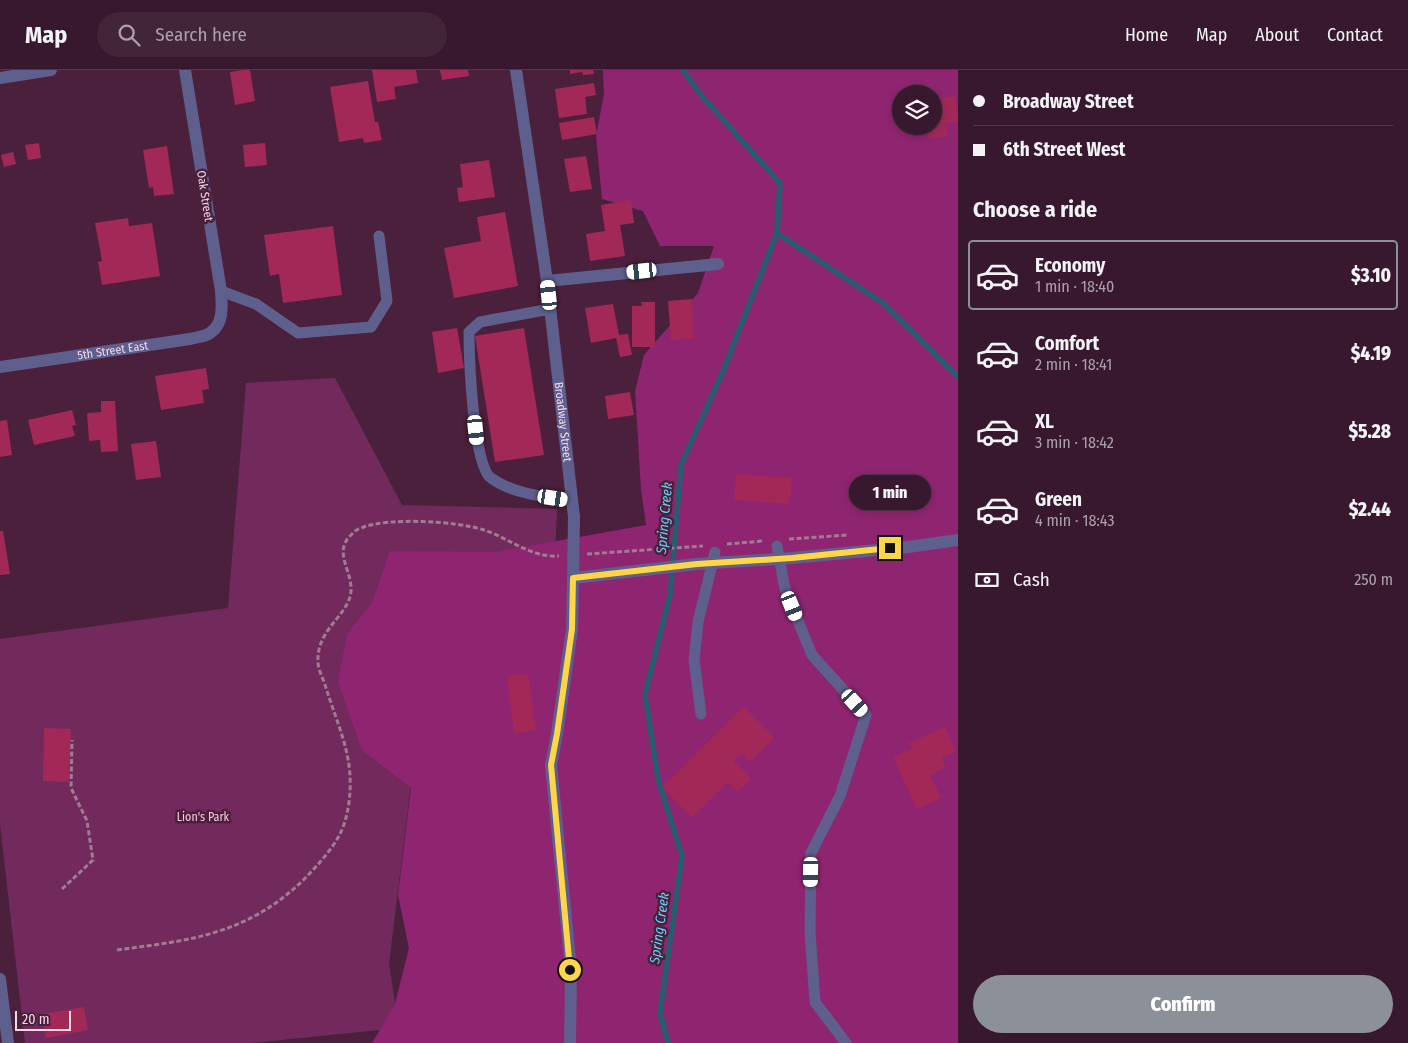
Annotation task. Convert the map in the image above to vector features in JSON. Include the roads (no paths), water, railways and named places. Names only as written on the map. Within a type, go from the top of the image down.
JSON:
[{"type":"street","points":[[0,78],[51,70]]},
{"type":"street","name":"Oak Street","points":[[185,70],[221,291],[222,310],[219,322]]},
{"type":"street","name":"Broadway Street","points":[[516,70],[547,281],[574,517],[572,629],[551,765],[570,970],[570,1043]]},
{"type":"street","points":[[547,281],[718,264]]},
{"type":"street","name":"5th Street East","points":[[0,367],[190,339],[210,334],[219,322]]},
{"type":"street","points":[[573,578],[711,553],[780,548],[908,546],[958,540]]},
{"type":"street","points":[[0,979],[8,1043]]},
{"type":"lane","points":[[221,291],[256,304],[298,333],[371,327],[387,301],[379,236]]},
{"type":"lane","points":[[550,309],[480,322],[469,332],[468,355],[478,448],[489,477],[496,481],[516,492],[572,501]]},
{"type":"lane","points":[[780,548],[785,589],[812,655],[866,715],[840,796],[811,853],[810,932],[815,1002],[846,1043]]},
{"type":"lane","points":[[701,714],[694,660],[698,622],[711,553]]},
{"type":"waterway","name":"Spring Creek","points":[[668,1043],[660,1013],[682,856],[658,779],[645,694],[670,595],[681,465],[724,369],[777,233],[780,183],[701,95],[683,70]]},
{"type":"waterway","points":[[777,233],[883,303],[958,377]]},
{"type":"park label","name":"Lion's Park","points":[[203,817]]}]
